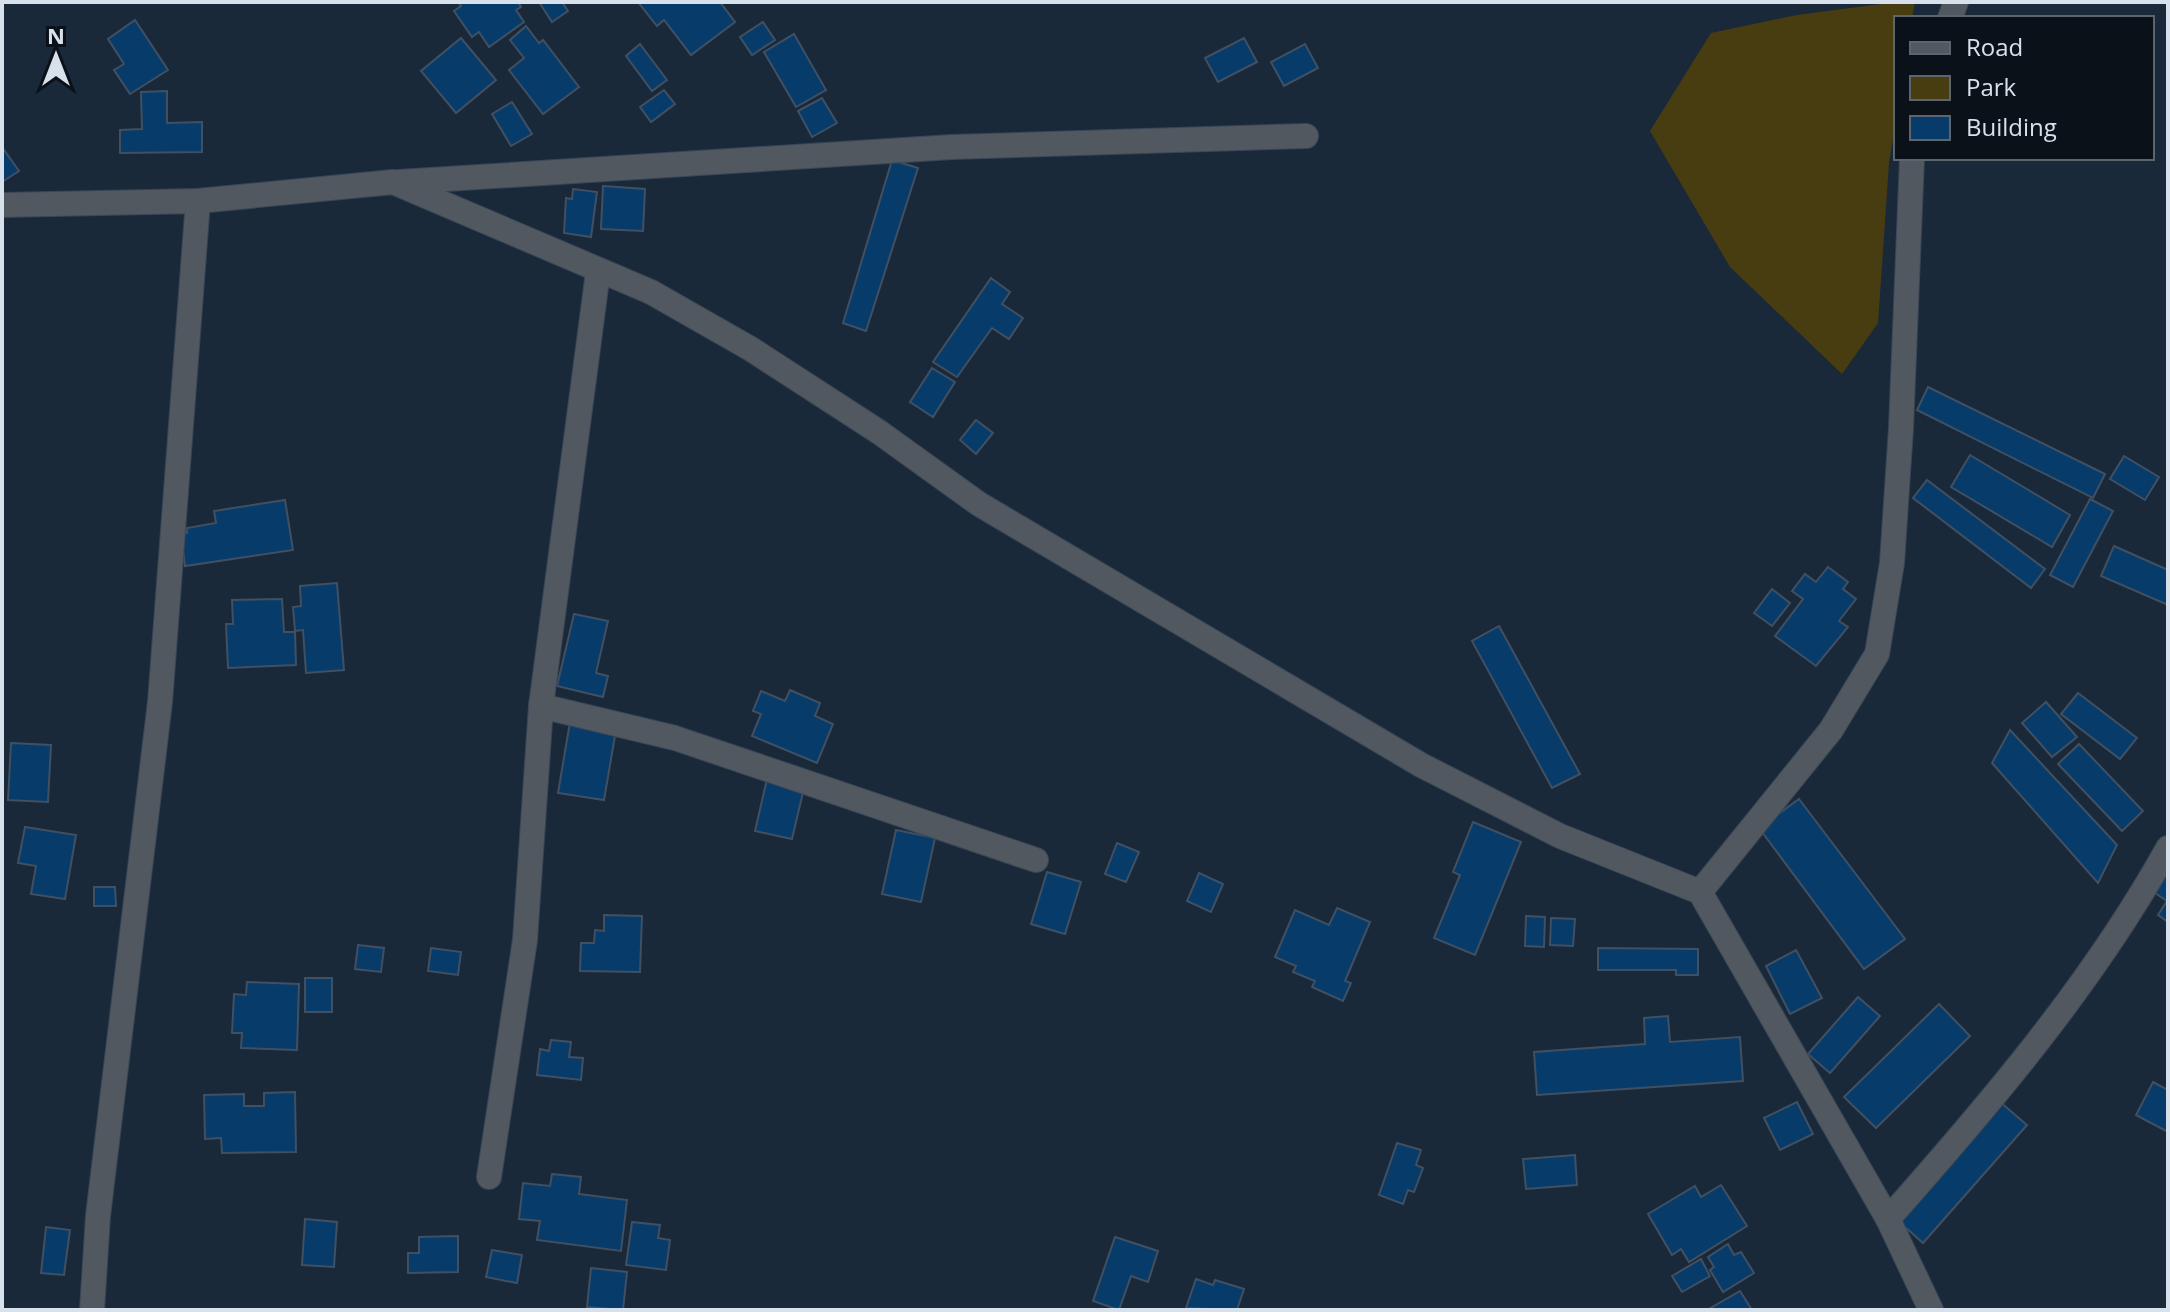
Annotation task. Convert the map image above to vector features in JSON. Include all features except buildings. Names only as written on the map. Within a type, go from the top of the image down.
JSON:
[{"type":"street","points":[[2,205],[198,201],[393,182],[952,147],[1306,136]]},
{"type":"street","points":[[1700,892],[1831,730],[1877,654],[1892,563],[1912,160]]},
{"type":"street","points":[[393,182],[651,292],[751,349],[879,432],[979,504],[1421,765],[1560,836],[1700,892],[1888,1219],[1931,1310]]},
{"type":"street","points":[[92,1310],[98,1216],[160,702],[198,201]]},
{"type":"street","points":[[489,1177],[525,940],[541,706],[598,272]]},
{"type":"street","points":[[541,706],[675,738],[1036,860]]},
{"type":"street","points":[[1888,1219],[1977,1119],[2132,913],[2168,848]]},
{"type":"green space","points":[[1915,2],[1912,16],[1894,16],[1894,132],[1889,163],[1878,323],[1842,374],[1730,267],[1650,131],[1711,33],[1797,15]]}]
